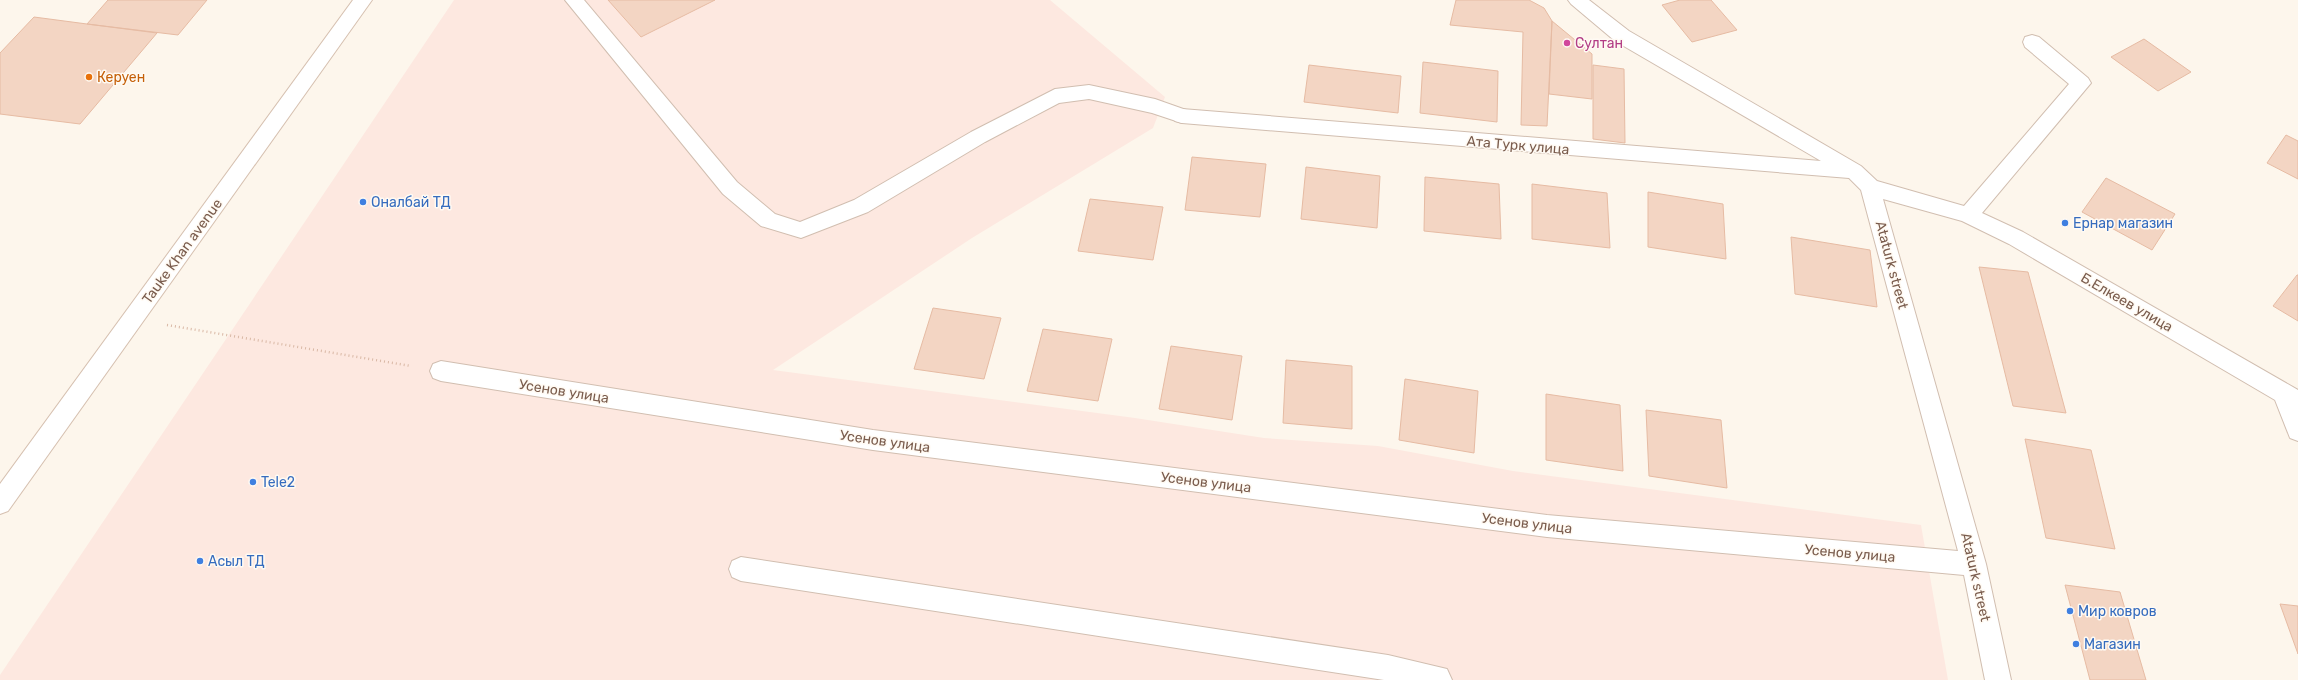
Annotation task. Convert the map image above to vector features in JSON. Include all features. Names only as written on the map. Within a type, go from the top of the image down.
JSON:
[{"type":"street","name":"Tauke Khan avenue","points":[[0,503],[363,0]]},
{"type":"street","name":"Ата Турк улица","points":[[574,0],[730,188],[768,220],[801,230],[861,206],[978,137],[1055,96],[1089,92],[1155,106],[1182,116],[1854,171]]},
{"type":"street","name":"Ataturk street","points":[[1577,0],[1622,36],[1854,171],[1870,188],[1974,564],[1998,680]]},
{"type":"street","points":[[1968,215],[2081,83],[2032,42]]},
{"type":"street","name":"Б.Елкеев улица","points":[[1870,188],[1968,215],[2016,238],[2291,397],[2298,430]]},
{"type":"street","name":"Усенов улица","points":[[441,371],[873,440],[1539,525],[1974,564]]},
{"type":"street","points":[[741,570],[1388,668],[1438,678],[1439,680]]},
{"type":"path","points":[[132,319],[441,371]]},
{"type":"shaded area","points":[[454,0],[1050,0],[1165,97],[1153,128],[972,238],[773,370],[1135,418],[1264,438],[1378,446],[1513,471],[1921,525],[1948,680],[0,680],[0,675]]},
{"type":"building","points":[[108,0],[207,0],[178,35],[87,24]]},
{"type":"building","points":[[608,0],[715,0],[641,37]]},
{"type":"building","points":[[1456,0],[1529,0],[1544,8],[1552,21],[1547,126],[1521,125],[1523,32],[1450,25]]},
{"type":"building","points":[[1680,0],[1711,0],[1737,30],[1692,42],[1662,5]]},
{"type":"building","points":[[34,17],[157,33],[80,124],[0,114],[0,53]]},
{"type":"building","points":[[1552,21],[1592,54],[1592,99],[1549,94]]},
{"type":"building","points":[[2144,39],[2191,72],[2158,91],[2111,57]]},
{"type":"building","points":[[1423,62],[1498,71],[1497,122],[1420,113]]},
{"type":"building","points":[[1309,65],[1401,76],[1398,113],[1304,102]]},
{"type":"building","points":[[1593,65],[1624,69],[1625,143],[1593,139]]},
{"type":"building","points":[[2286,135],[2298,141],[2298,179],[2267,163]]},
{"type":"building","points":[[1192,157],[1266,164],[1260,217],[1185,210]]},
{"type":"building","points":[[1306,167],[1380,176],[1377,228],[1301,219]]},
{"type":"building","points":[[1425,177],[1499,184],[1501,239],[1424,231]]},
{"type":"building","points":[[2106,178],[2175,214],[2152,250],[2082,212]]},
{"type":"building","points":[[1532,184],[1607,193],[1610,248],[1532,239]]},
{"type":"building","points":[[1648,192],[1723,204],[1726,259],[1648,247]]},
{"type":"building","points":[[1090,199],[1163,207],[1153,260],[1078,251]]},
{"type":"building","points":[[1791,237],[1870,250],[1877,307],[1795,294]]},
{"type":"building","points":[[1979,267],[2028,272],[2066,413],[2013,406]]},
{"type":"building","points":[[2298,275],[2298,321],[2273,306]]},
{"type":"building","points":[[933,308],[1001,318],[984,379],[914,369]]},
{"type":"building","points":[[1043,329],[1112,339],[1098,401],[1027,391]]},
{"type":"building","points":[[1171,346],[1242,356],[1232,420],[1159,409]]},
{"type":"building","points":[[1286,360],[1352,366],[1352,429],[1283,423]]},
{"type":"building","points":[[1405,379],[1478,391],[1474,453],[1399,440]]},
{"type":"building","points":[[1546,394],[1620,405],[1623,471],[1546,460]]},
{"type":"building","points":[[1646,410],[1721,420],[1727,488],[1649,476]]},
{"type":"building","points":[[2025,439],[2091,450],[2115,549],[2046,538]]},
{"type":"building","points":[[2065,585],[2120,592],[2146,680],[2090,680]]},
{"type":"building","points":[[2280,604],[2298,606],[2298,654]]},
{"type":"place","name":"Султан","points":[[1567,43]]},
{"type":"place","name":"Керуен","points":[[89,77]]},
{"type":"place","name":"Оналбай ТД","points":[[363,202]]},
{"type":"place","name":"Ернар магазин","points":[[2065,223]]},
{"type":"place","name":"Tele2","points":[[253,482]]},
{"type":"place","name":"Асыл ТД","points":[[200,561]]},
{"type":"place","name":"Мир ковров","points":[[2070,611]]},
{"type":"place","name":"Магазин","points":[[2076,644]]}]
